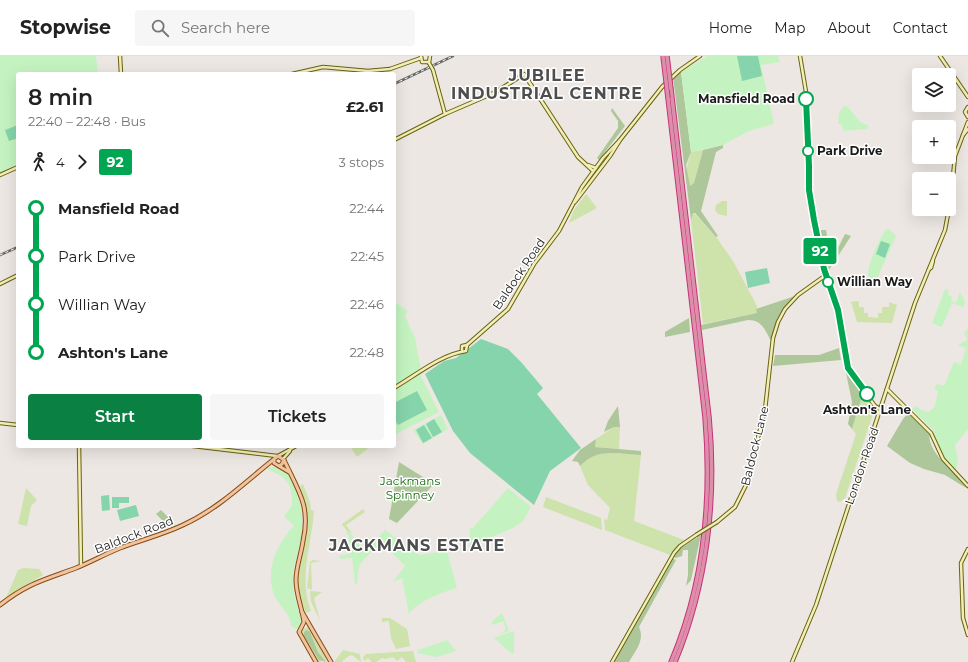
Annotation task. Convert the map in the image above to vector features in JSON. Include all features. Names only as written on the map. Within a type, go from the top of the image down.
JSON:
[{"type":"highway","points":[[663,56],[705,417],[708,457],[708,497],[700,564],[689,609],[671,662]]},
{"type":"highway","points":[[667,56],[709,417],[712,462],[710,518],[703,566],[693,611],[676,662]]},
{"type":"main road","name":"Baldock Road","points":[[0,605],[30,584],[81,566],[116,550],[165,533],[200,517],[227,499],[278,456]]},
{"type":"main road","points":[[278,456],[283,460],[299,489],[305,519],[304,541],[298,562],[296,582],[298,599],[304,622],[299,632],[316,662]]},
{"type":"main road","points":[[274,459],[278,466]]},
{"type":"main road","points":[[278,466],[282,464],[283,460]]},
{"type":"main road","points":[[265,467],[278,466],[290,472]]},
{"type":"main road","points":[[302,612],[331,662]]},
{"type":"main road","points":[[303,626],[310,625]]},
{"type":"street","points":[[120,56],[121,72]]},
{"type":"street","points":[[430,56],[429,63],[433,70],[445,114]]},
{"type":"street","name":"Baldock Road","points":[[575,202],[575,199],[596,170],[662,87],[680,70],[700,56]]},
{"type":"street","points":[[800,56],[806,92],[809,196],[826,275],[838,310],[849,371],[875,406],[880,409]]},
{"type":"street","points":[[940,56],[968,98]]},
{"type":"street","points":[[301,72],[323,67],[368,71],[390,69],[421,57],[423,63],[429,63]]},
{"type":"street","points":[[396,139],[445,114],[496,92],[524,74],[578,157],[596,170]]},
{"type":"street","points":[[968,107],[965,112],[968,117]]},
{"type":"street","name":"London Road","points":[[792,662],[816,605],[915,303],[933,261],[946,224],[955,156],[968,122]]},
{"type":"street","name":"London Road","points":[[963,136],[968,129]]},
{"type":"street","points":[[0,175],[16,168]]},
{"type":"street","name":"Baldock Road","points":[[396,387],[439,360],[462,350],[466,351],[467,345],[508,309],[534,264],[554,238],[596,170]]},
{"type":"street","name":"Baldock Lane","points":[[612,662],[674,553],[682,544],[717,522],[735,507],[746,485],[765,410],[773,338],[778,322],[785,309],[798,295],[826,275]]},
{"type":"street","points":[[0,284],[16,276]]},
{"type":"street","points":[[887,390],[931,433],[945,462],[968,486]]},
{"type":"street","points":[[0,423],[16,425]]},
{"type":"street","points":[[79,448],[81,566]]},
{"type":"street","points":[[210,448],[278,456],[293,448]]},
{"type":"street","points":[[283,460],[294,448]]},
{"type":"street","points":[[268,455],[274,459]]},
{"type":"street","points":[[968,549],[961,563],[963,618],[968,635]]},
{"type":"street","points":[[81,558],[89,562]]},
{"type":"green space","points":[[0,56],[96,56],[98,72],[16,72],[16,165],[0,173]]},
{"type":"green space","points":[[707,56],[778,56],[780,62],[761,65],[774,124],[749,131],[723,145],[691,152],[681,72]]},
{"type":"green space","points":[[737,56],[758,56],[762,76],[742,81]]},
{"type":"green space","points":[[681,72],[691,152],[686,165],[690,186],[694,183],[703,150],[723,145],[723,148],[716,152],[701,211],[718,236],[716,237],[695,213],[693,213],[691,220],[673,77]]},
{"type":"green space","points":[[844,106],[848,107],[860,122],[869,126],[866,129],[844,131],[841,124],[838,124],[839,113]]},
{"type":"green space","points":[[612,108],[625,126],[599,160],[597,158],[618,128],[618,121],[611,111]]},
{"type":"green space","points":[[16,126],[16,139],[9,141],[5,130]]},
{"type":"green space","points":[[703,150],[694,183],[691,187],[687,179],[687,174],[691,152]]},
{"type":"green space","points":[[586,194],[597,208],[569,223],[574,210]]},
{"type":"green space","points":[[722,201],[727,201],[727,216],[718,214],[715,210],[716,205]]},
{"type":"green space","points":[[693,212],[716,237],[733,261],[757,306],[757,313],[703,324],[691,220]]},
{"type":"green space","points":[[889,229],[896,236],[876,281],[869,283],[868,270],[872,256],[885,230]]},
{"type":"green space","points":[[818,230],[826,230],[827,235],[822,241],[834,248],[839,246],[845,234],[851,236],[829,270],[825,263]]},
{"type":"green space","points":[[881,241],[890,244],[885,258],[876,254]]},
{"type":"green space","points":[[767,268],[770,283],[748,288],[745,272]]},
{"type":"green space","points":[[945,289],[949,291],[948,295],[952,297],[951,301],[956,303],[960,292],[965,302],[963,307],[952,303],[942,327],[932,323]]},
{"type":"green space","points":[[795,296],[780,316],[774,328],[771,341],[762,326],[753,320],[702,330],[701,325],[757,313],[756,309]]},
{"type":"green space","points":[[851,302],[859,302],[859,307],[864,307],[864,313],[868,313],[868,317],[878,318],[878,313],[882,313],[882,307],[889,307],[889,302],[897,305],[892,323],[857,322]]},
{"type":"green space","points":[[396,303],[407,310],[405,316],[415,338],[421,370],[396,387]]},
{"type":"green space","points":[[689,318],[690,332],[665,337],[665,332]]},
{"type":"green space","points":[[968,328],[968,429],[955,445],[958,460],[956,470],[943,455],[933,430],[912,409],[916,406],[921,410],[929,412],[935,406],[938,391],[934,388],[937,384],[944,386],[954,362],[961,364],[966,348],[958,345],[967,340],[964,333]]},
{"type":"green space","points":[[481,339],[508,349],[521,362],[543,388],[537,394],[581,448],[550,471],[534,505],[470,453],[453,431],[425,374],[444,361],[456,358]]},
{"type":"green space","points":[[839,348],[841,360],[773,366],[775,355],[819,355]]},
{"type":"green space","points":[[845,368],[863,393],[852,429],[848,424],[852,402]]},
{"type":"green space","points":[[420,374],[439,412],[396,434],[396,390]]},
{"type":"green space","points":[[417,391],[427,410],[398,425],[396,422],[396,402]]},
{"type":"green space","points":[[863,393],[874,411],[845,498],[840,502],[837,501],[836,494],[856,434],[852,429]]},
{"type":"green space","points":[[618,406],[620,427],[614,427],[604,432],[608,421]]},
{"type":"green space","points":[[909,412],[929,432],[930,441],[936,454],[966,488],[945,475],[910,463],[887,446],[903,419]]},
{"type":"green space","points":[[441,415],[448,429],[423,444],[413,430]]},
{"type":"green space","points":[[434,419],[442,432],[433,437],[426,424]]},
{"type":"green space","points":[[424,425],[432,438],[423,443],[416,430]]},
{"type":"green space","points":[[614,427],[620,427],[619,449],[595,447],[596,439]]},
{"type":"green space","points":[[596,439],[595,447],[641,451],[641,455],[615,453],[601,454],[587,460],[580,466],[578,462],[572,461],[580,450]]},
{"type":"green space","points":[[351,448],[368,448],[357,457]]},
{"type":"green space","points":[[600,452],[641,455],[634,521],[684,540],[670,555],[605,530],[604,519],[607,520],[610,508],[588,485],[580,466],[588,457]]},
{"type":"green space","name":"Jackmans Spinney","points":[[399,462],[434,484],[397,523],[389,519]]},
{"type":"green space","points":[[269,467],[282,469],[288,474],[297,493],[301,508],[302,532],[293,575],[294,592],[302,620],[302,624],[297,629],[291,626],[289,617],[273,592],[271,582],[271,572],[276,552],[287,534],[294,526],[284,516],[292,506],[290,486],[284,478],[267,469]]},
{"type":"green space","points":[[303,484],[310,502],[311,510],[314,511],[306,574],[307,599],[311,611],[306,613],[301,600],[298,577],[307,522],[305,504],[300,486]]},
{"type":"green space","points":[[26,488],[37,500],[31,506],[27,526],[18,524]]},
{"type":"green space","points":[[508,488],[531,507],[523,521],[513,528],[469,547],[470,527],[472,529]]},
{"type":"green space","points":[[109,495],[110,510],[102,511],[101,496]]},
{"type":"green space","points":[[112,497],[129,497],[129,503],[119,503],[119,508],[112,508]]},
{"type":"green space","points":[[546,497],[601,518],[602,530],[543,507]]},
{"type":"green space","points":[[136,505],[139,516],[120,521],[117,510]]},
{"type":"green space","points":[[363,509],[365,512],[346,525],[351,532],[349,534],[342,524]]},
{"type":"green space","points":[[161,510],[175,524],[175,526],[169,527],[156,514]]},
{"type":"green space","points":[[348,530],[362,549],[369,545],[370,547],[385,530],[419,555],[447,551],[457,588],[424,601],[409,614],[402,578],[393,582],[405,566],[384,545],[373,551],[360,565],[357,584],[355,584],[352,558],[340,559],[339,556],[351,553],[349,536],[346,533]]},
{"type":"green space","points":[[701,535],[691,580],[686,586],[688,575],[688,550],[683,550],[682,556],[676,558],[673,557],[681,548]]},
{"type":"green space","points":[[672,558],[676,560],[639,627],[641,636],[637,649],[629,662],[614,662]]},
{"type":"green space","points":[[313,560],[321,561],[311,563],[312,590],[307,588],[310,562]]},
{"type":"green space","points":[[24,568],[39,569],[43,575],[6,598],[18,570]]},
{"type":"green space","points":[[310,591],[322,592],[314,598],[320,621],[311,602]]},
{"type":"green space","points":[[502,613],[509,631],[498,635],[506,630],[503,621],[493,625],[491,622]]},
{"type":"green space","points":[[382,618],[390,618],[407,629],[410,646],[396,649],[391,638],[389,621],[382,622]]},
{"type":"green space","points":[[308,627],[312,630],[327,662],[321,656],[311,640],[307,638],[321,662],[318,662],[300,636],[301,630]]},
{"type":"green space","points":[[307,630],[310,632],[318,652],[326,662],[319,660],[304,636],[304,632]]},
{"type":"green space","points":[[514,631],[514,653],[511,653],[494,638]]},
{"type":"green space","points":[[447,640],[456,651],[437,657],[417,653],[418,650]]},
{"type":"green space","points":[[343,650],[360,654],[361,662],[352,655],[347,657],[342,662],[334,662]]},
{"type":"green space","points":[[413,651],[416,662],[406,662],[402,657],[397,661],[393,657],[385,659],[382,658],[376,662],[372,662],[368,658],[364,661],[363,657],[366,654]]},
{"type":"railway","points":[[396,83],[453,56]]},
{"type":"railway","points":[[0,255],[16,248]]},
{"type":"bus line","name":"92","points":[[806,99],[809,166],[808,184],[810,203],[824,269],[838,310],[841,336],[848,368],[852,376],[867,394]]},
{"type":"place","name":"Mansfield Road","points":[[806,99]]},
{"type":"place","name":"Park Drive","points":[[808,151]]},
{"type":"place","name":"Willian Way","points":[[828,282]]},
{"type":"place","name":"Ashton's Lane","points":[[867,394]]},
{"type":"district","name":"JUBILEE INDUSTRIAL CENTRE","points":[[547,84]]},
{"type":"district","name":"JACKMANS ESTATE","points":[[417,545]]}]
